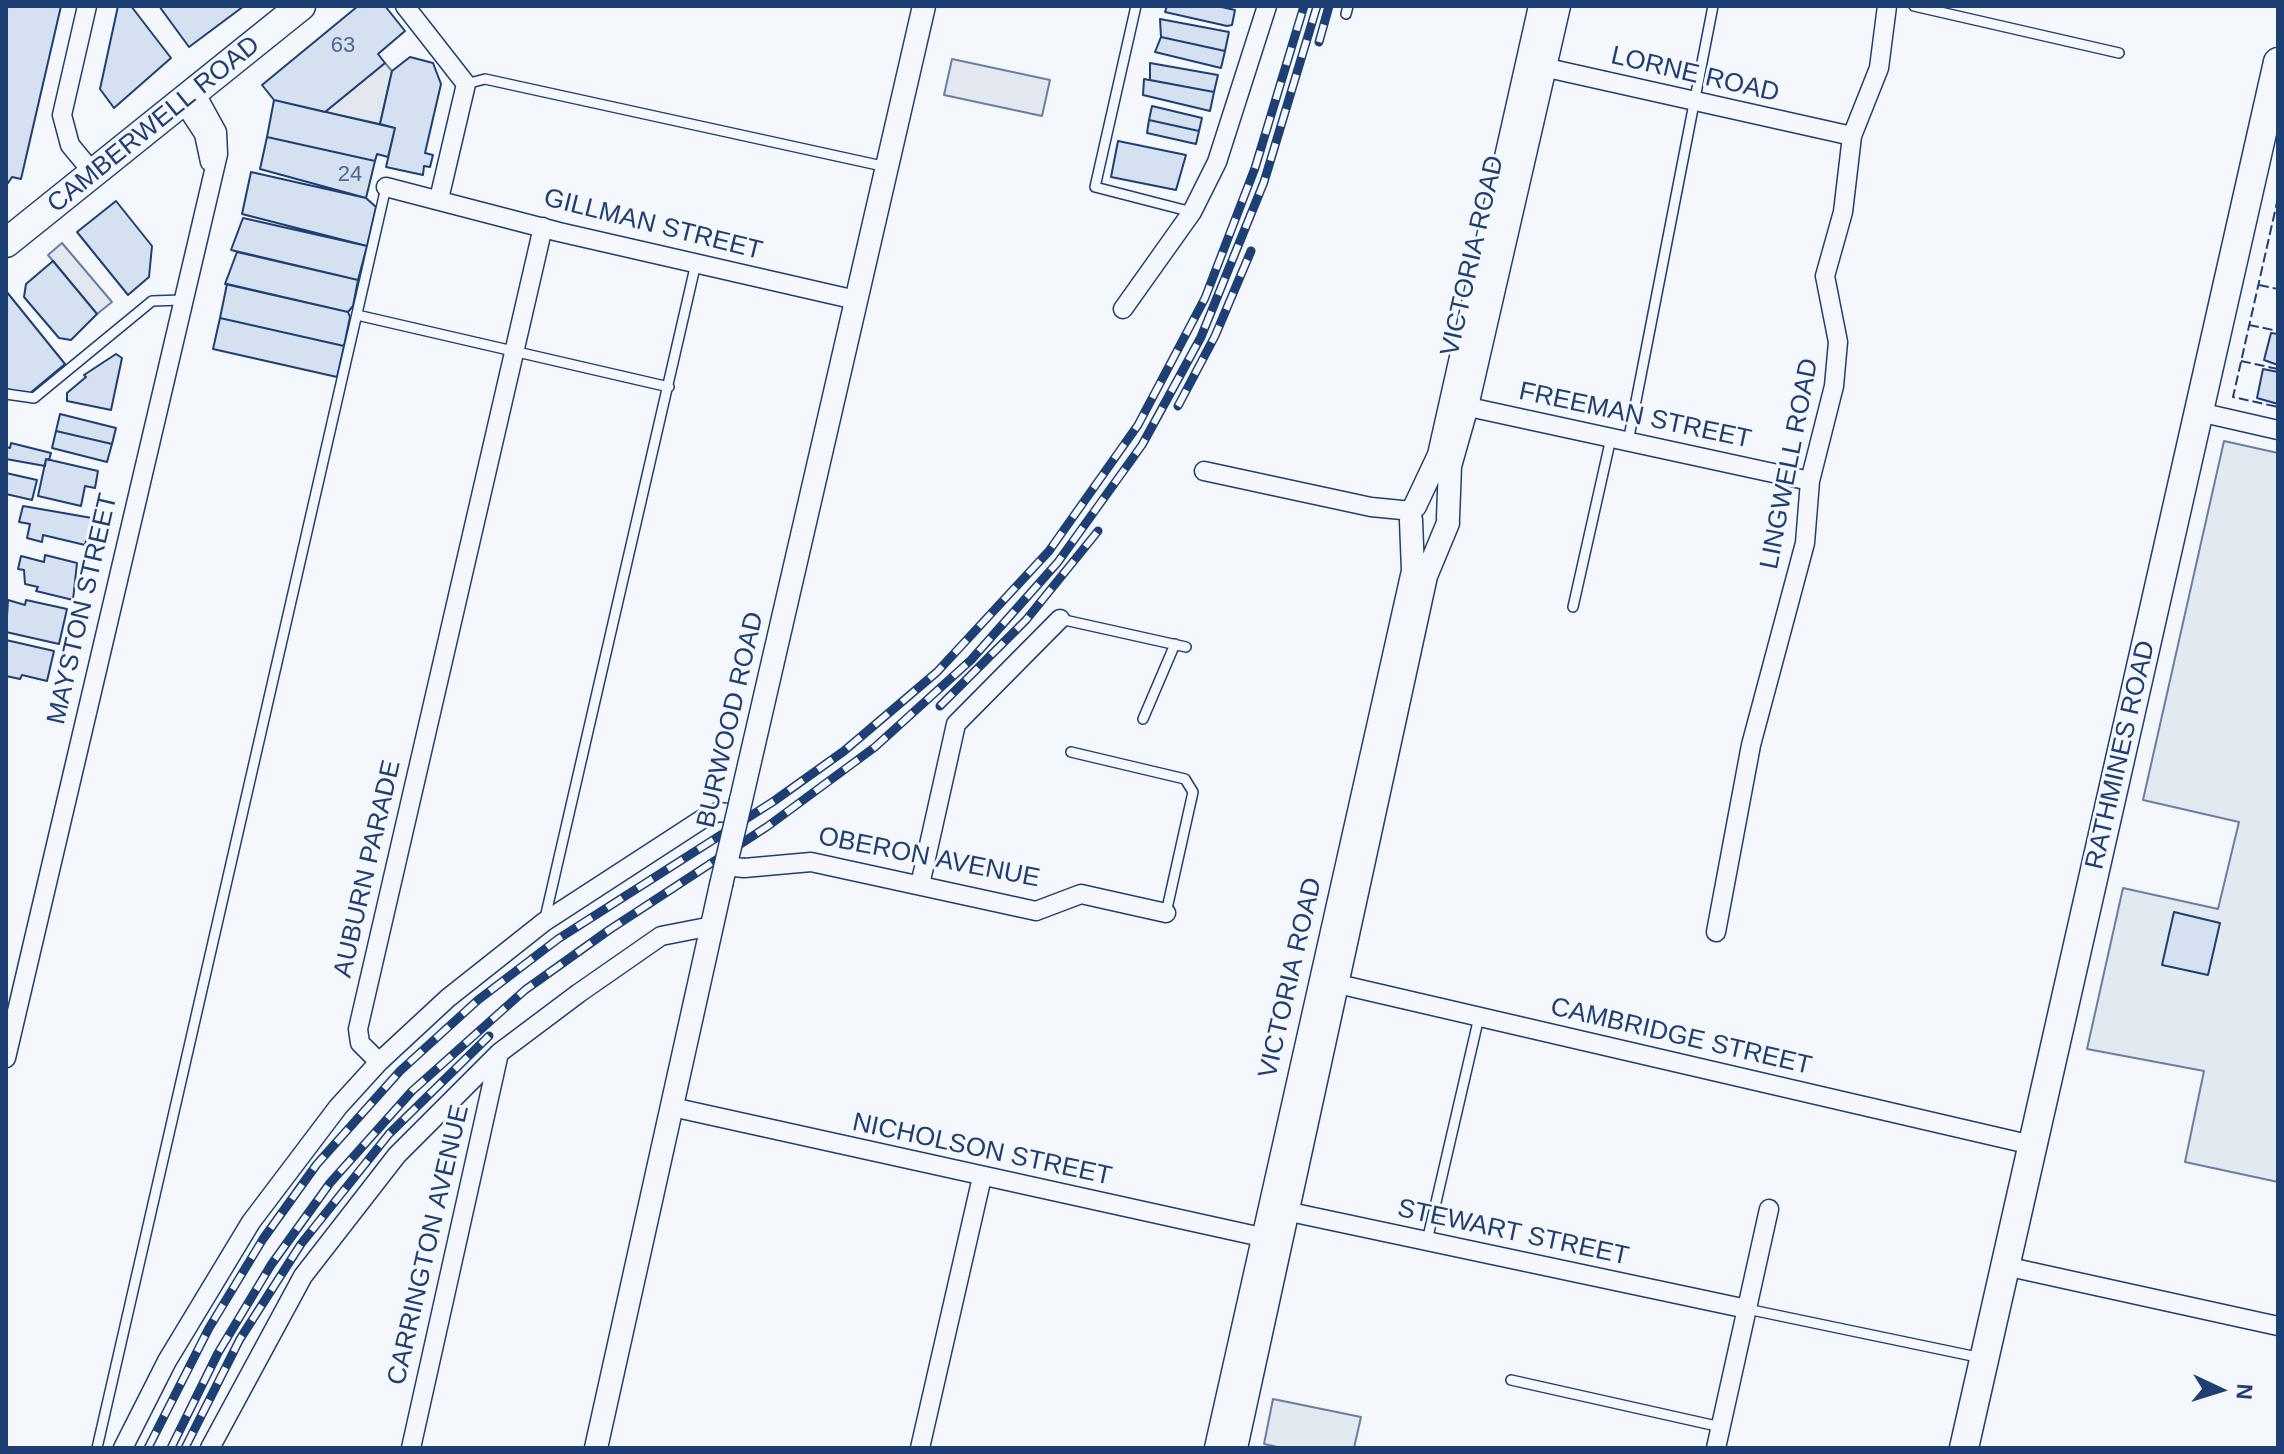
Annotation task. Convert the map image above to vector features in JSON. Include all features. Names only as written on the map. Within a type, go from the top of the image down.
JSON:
[{"type":"main road","name":"CAMBERWELL ROAD","points":[[6,243],[301,6]]},
{"type":"main road","name":"RATHMINES ROAD","points":[[1964,1448],[2278,62]]},
{"type":"street","points":[[87,6],[62,115],[70,145],[94,174]]},
{"type":"street","points":[[405,6],[466,84],[439,199]]},
{"type":"street","name":"BURWOOD ROAD","points":[[596,1448],[712,926],[730,873],[735,809],[924,6]]},
{"type":"street","points":[[1123,309],[1192,212],[1217,162],[1267,6]]},
{"type":"street","name":"VICTORIA ROAD","points":[[1536,66],[1540,6]]},
{"type":"street","name":"VICTORIA ROAD","points":[[1216,1448],[1271,1240],[1393,695],[1427,570],[1448,521],[1450,466],[1458,404],[1536,66],[1559,6]]},
{"type":"street","name":"LINGWELL ROAD","points":[[1716,932],[1751,745],[1805,543],[1810,481],[1834,386],[1838,342],[1825,276],[1843,212],[1852,136],[1879,68],[1887,6]]},
{"type":"street","name":"LORNE ROAD","points":[[1536,66],[1852,136]]},
{"type":"street","name":"MAYSTON STREET","points":[[6,1058],[211,173],[204,134],[189,97]]},
{"type":"street","name":"GILLMAN STREET","points":[[386,187],[856,300]]},
{"type":"street","name":"AUBURN PARADE","points":[[379,1062],[360,1043],[358,1029],[543,227]]},
{"type":"street","name":"VICTORIA ROAD","points":[[1393,695],[1413,571],[1412,512],[1439,455],[1458,404]]},
{"type":"street","name":"FREEMAN STREET","points":[[1458,404],[1810,481]]},
{"type":"street","points":[[2199,412],[2278,430]]},
{"type":"street","points":[[1204,471],[1377,509],[1412,512],[1428,498],[1446,508],[1448,521],[1437,535],[1427,536],[1414,529],[1412,512]]},
{"type":"street","points":[[920,885],[956,724],[1060,619]]},
{"type":"street","points":[[123,1448],[173,1350],[251,1222],[330,1117],[379,1062],[448,998],[544,922],[704,818],[735,809]]},
{"type":"street","name":"OBERON AVENUE","points":[[730,873],[804,861],[1036,911],[1081,894],[1166,913]]},
{"type":"street","points":[[210,1448],[303,1276],[397,1155],[499,1053],[656,940],[674,931],[712,926]]},
{"type":"street","name":"CAMBRIDGE STREET","points":[[1327,981],[2032,1145]]},
{"type":"street","name":"CARRINGTON AVENUE","points":[[411,1448],[499,1053]]},
{"type":"street","name":"NICHOLSON STREET","points":[[672,1107],[1271,1240]]},
{"type":"street","points":[[920,1448],[982,1177]]},
{"type":"street","name":"STEWART STREET","points":[[1278,1209],[1747,1309]]},
{"type":"street","points":[[1716,1448],[1769,1209]]},
{"type":"street","name":"VICTORIA ROAD","points":[[1236,1448],[1271,1240]]},
{"type":"street","points":[[2005,1266],[2278,1326]]},
{"type":"lane","points":[[1136,6],[1095,187],[1192,212]]},
{"type":"lane","points":[[1573,607],[1619,440],[1713,6]]},
{"type":"lane","points":[[1914,6],[2119,53]]},
{"type":"lane","points":[[466,84],[485,79],[887,167]]},
{"type":"lane","points":[[97,1448],[386,187]]},
{"type":"lane","points":[[544,922],[696,263]]},
{"type":"lane","points":[[6,394],[34,398],[152,301],[181,300]]},
{"type":"lane","points":[[357,315],[669,387]]},
{"type":"lane","points":[[1060,619],[1186,647]]},
{"type":"lane","points":[[1143,719],[1175,644]]},
{"type":"lane","points":[[1071,752],[1185,779],[1193,792],[1166,913]]},
{"type":"lane","points":[[1427,1241],[1479,1017]]},
{"type":"lane","points":[[1747,1309],[1984,1358]]},
{"type":"lane","points":[[1511,1380],[1721,1427]]},
{"type":"shaded area","points":[[952,59],[1050,80],[1042,116],[944,95]]},
{"type":"shaded area","points":[[385,63],[392,71],[380,124],[325,112]]},
{"type":"shaded area","points":[[62,243],[112,302],[97,314],[48,255]]},
{"type":"shaded area","points":[[2224,441],[2278,453],[2278,1182],[2185,1162],[2204,1071],[2087,1049],[2123,888],[2218,909],[2239,822],[2143,800]]},
{"type":"shaded area","points":[[1273,1399],[1361,1417],[1354,1448],[1282,1448],[1264,1444]]},
{"type":"building","points":[[6,6],[61,6],[21,179],[12,177],[6,186]]},
{"type":"building","points":[[118,6],[131,6],[171,58],[114,108],[100,89]]},
{"type":"building","points":[[159,6],[244,6],[189,47]]},
{"type":"building","points":[[358,6],[385,6],[405,31],[378,54],[385,63],[325,112],[274,100],[262,85]]},
{"type":"building","points":[[1167,6],[1217,6],[1235,10],[1232,25],[1227,26],[1165,12]]},
{"type":"building","points":[[1160,19],[1229,32],[1225,51],[1161,37]]},
{"type":"building","points":[[1161,37],[1225,51],[1221,68],[1155,52]]},
{"type":"building","points":[[410,57],[433,63],[441,84],[425,153],[433,155],[430,167],[424,166],[423,175],[386,167],[395,128],[380,124],[392,71]]},
{"type":"building","points":[[1150,63],[1218,75],[1214,92],[1150,80]]},
{"type":"building","points":[[1144,79],[1214,92],[1210,111],[1143,95]]},
{"type":"building","points":[[274,100],[395,128],[388,157],[377,154],[375,161],[267,137]]},
{"type":"building","points":[[1152,106],[1202,118],[1199,131],[1149,120]]},
{"type":"building","points":[[1149,120],[1199,131],[1196,144],[1147,133]]},
{"type":"building","points":[[267,137],[375,161],[366,198],[260,169]]},
{"type":"building","points":[[1118,141],[1186,155],[1176,190],[1111,177]]},
{"type":"building","points":[[251,172],[366,198],[376,207],[367,246],[242,214]]},
{"type":"building","points":[[116,201],[152,246],[149,277],[128,295],[77,232]]},
{"type":"building","points":[[243,218],[367,246],[358,280],[231,250]]},
{"type":"building","points":[[237,252],[358,280],[353,306],[348,312],[225,284]]},
{"type":"building","points":[[53,261],[97,314],[71,340],[59,338],[24,297],[26,284]]},
{"type":"building","points":[[227,284],[348,312],[350,317],[344,346],[220,318]]},
{"type":"building","points":[[6,291],[65,364],[29,394],[6,389]]},
{"type":"building","points":[[220,318],[344,346],[337,377],[213,349]]},
{"type":"building","points":[[2271,333],[2278,334],[2278,365],[2264,360]]},
{"type":"building","points":[[116,354],[122,358],[111,410],[67,401],[67,393],[86,377],[84,375]]},
{"type":"building","points":[[2263,369],[2278,372],[2278,404],[2257,398]]},
{"type":"building","points":[[60,414],[116,428],[112,444],[56,431]]},
{"type":"building","points":[[56,431],[112,444],[107,462],[52,448]]},
{"type":"building","points":[[11,443],[51,453],[49,460],[46,459],[45,466],[6,459],[6,447],[10,448]]},
{"type":"building","points":[[46,459],[98,471],[95,488],[85,486],[81,506],[38,496]]},
{"type":"building","points":[[6,473],[37,480],[32,500],[6,494]]},
{"type":"building","points":[[23,506],[92,518],[85,545],[43,535],[42,542],[27,538],[30,524],[19,522]]},
{"type":"building","points":[[45,555],[77,563],[73,600],[36,591],[38,587],[25,584],[24,570],[18,569],[21,556],[44,562]]},
{"type":"building","points":[[8,600],[25,605],[26,600],[67,609],[59,644],[6,632]]},
{"type":"building","points":[[6,640],[54,651],[47,681],[22,675],[20,679],[6,676]]},
{"type":"building","points":[[2174,912],[2220,923],[2208,975],[2162,965]]},
{"type":"railway","points":[[148,1448],[209,1328],[263,1239],[317,1164],[400,1071],[478,1000],[558,939],[774,801],[844,751],[937,672],[1049,551],[1138,425],[1205,298],[1255,168],[1304,6]]},
{"type":"railway","points":[[171,1448],[218,1353],[271,1265],[330,1183],[412,1091],[525,990],[609,930],[768,826],[875,747],[971,660],[1058,562],[1142,445],[1201,337],[1264,182],[1317,6]]},
{"type":"railway","points":[[1319,42],[1329,6]]},
{"type":"railway","points":[[1178,406],[1215,336],[1251,251]]},
{"type":"railway","points":[[940,706],[1026,620],[1098,531]]},
{"type":"railway","points":[[185,1448],[240,1339],[301,1244],[389,1134],[489,1036]]},
{"type":"fence","points":[[2278,198],[2233,397],[2278,407]]},
{"type":"fence","points":[[2259,285],[2278,289]]},
{"type":"fence","points":[[2249,325],[2278,331]]},
{"type":"fence","points":[[2241,361],[2278,369]]}]
